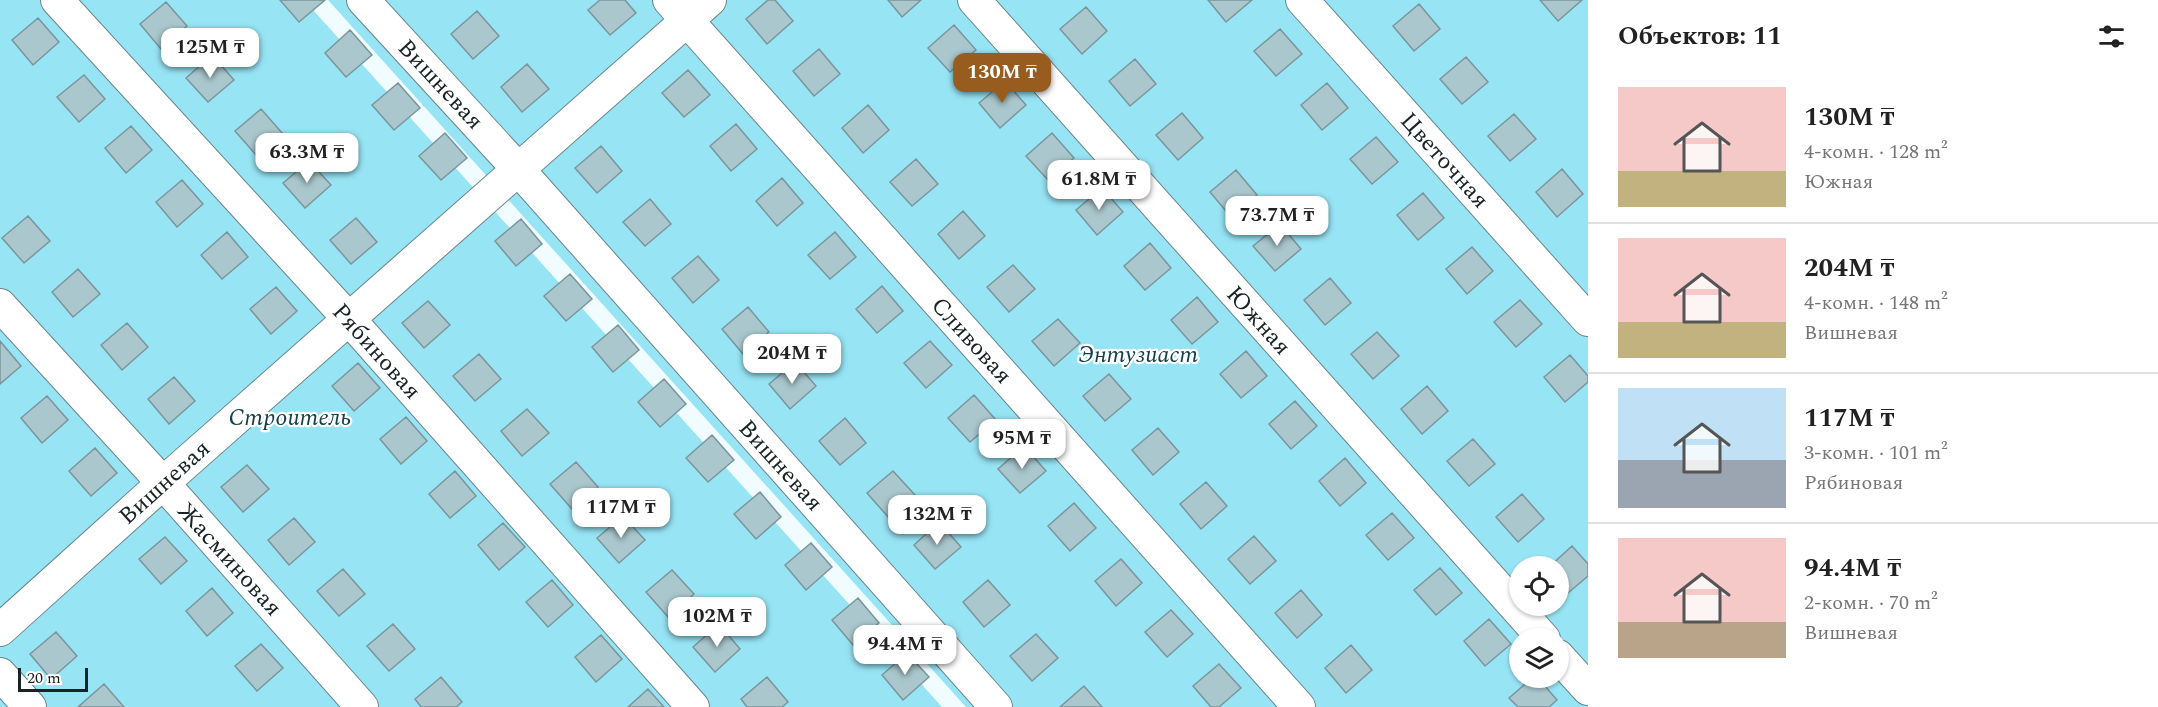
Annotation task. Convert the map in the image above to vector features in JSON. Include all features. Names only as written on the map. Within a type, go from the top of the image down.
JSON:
[{"type":"street","name":"Рябиновая","points":[[57,0],[349,319],[693,707]]},
{"type":"street","name":"Вишневая","points":[[363,0],[518,169],[996,707]]},
{"type":"street","name":"Вишневая","points":[[0,630],[518,169],[678,10],[710,0]]},
{"type":"street","name":"Южная","points":[[974,0],[1534,628]]},
{"type":"street","name":"Цветочная","points":[[1302,0],[1588,320]]},
{"type":"street","name":"Сливовая","points":[[678,10],[1299,707]]},
{"type":"street","name":"Жасминовая","points":[[0,305],[163,483],[362,707]]},
{"type":"street","points":[[1569,668],[1588,689]]},
{"type":"street","points":[[0,674],[30,707]]},
{"type":"green space","name":"Строитель","points":[[0,0],[304,0],[942,707],[0,707]]},
{"type":"green space","name":"Энтузиаст","points":[[328,0],[1588,0],[1588,707],[966,707]]},
{"type":"building","points":[[280,0],[325,0],[299,22]]},
{"type":"building","points":[[600,0],[625,0],[636,13],[610,35],[588,10]]},
{"type":"building","points":[[768,0],[775,0],[793,21],[767,44],[746,19]]},
{"type":"building","points":[[888,0],[921,0],[902,17]]},
{"type":"building","points":[[1208,0],[1252,0],[1226,22]]},
{"type":"building","points":[[1540,0],[1582,0],[1558,21]]},
{"type":"building","points":[[166,2],[187,26],[161,49],[140,24]]},
{"type":"building","points":[[1419,4],[1440,29],[1414,51],[1393,26]]},
{"type":"building","points":[[1086,7],[1107,31],[1082,54],[1060,29]]},
{"type":"building","points":[[477,11],[499,36],[473,59],[451,34]]},
{"type":"building","points":[[38,18],[59,42],[33,65],[12,40]]},
{"type":"building","points":[[954,25],[976,50],[950,72],[928,48]]},
{"type":"building","points":[[1280,29],[1302,54],[1276,76],[1254,51]]},
{"type":"building","points":[[350,30],[372,55],[346,77],[325,53]]},
{"type":"building","points":[[819,49],[840,74],[814,96],[793,71]]},
{"type":"building","points":[[212,55],[234,80],[208,102],[186,78]]},
{"type":"building","points":[[1466,57],[1488,82],[1462,104],[1440,79]]},
{"type":"building","points":[[1135,59],[1156,84],[1130,106],[1109,81]]},
{"type":"building","points":[[527,64],[549,89],[522,112],[501,87]]},
{"type":"building","points":[[688,70],[710,95],[684,117],[662,93]]},
{"type":"building","points":[[84,75],[105,99],[79,122],[57,97]]},
{"type":"building","points":[[1005,81],[1026,105],[1000,128],[979,103]]},
{"type":"building","points":[[398,83],[420,108],[394,130],[372,105]]},
{"type":"building","points":[[1327,83],[1348,108],[1322,130],[1301,105]]},
{"type":"building","points":[[868,105],[889,130],[863,153],[842,128]]},
{"type":"building","points":[[261,109],[283,134],[257,156],[235,131]]},
{"type":"building","points":[[1182,113],[1203,138],[1178,160],[1156,135]]},
{"type":"building","points":[[1514,114],[1536,139],[1510,161],[1488,136]]},
{"type":"building","points":[[736,124],[757,149],[731,171],[710,146]]},
{"type":"building","points":[[131,126],[152,150],[126,173],[105,148]]},
{"type":"building","points":[[445,133],[467,158],[441,180],[419,156]]},
{"type":"building","points":[[1052,133],[1074,158],[1048,180],[1026,156]]},
{"type":"building","points":[[1376,137],[1398,162],[1372,184],[1350,159]]},
{"type":"building","points":[[601,146],[622,171],[597,193],[575,168]]},
{"type":"building","points":[[916,159],[938,184],[912,206],[890,182]]},
{"type":"building","points":[[309,161],[331,185],[305,208],[283,183]]},
{"type":"building","points":[[1562,169],[1583,194],[1557,217],[1536,192]]},
{"type":"building","points":[[1236,170],[1257,195],[1231,217],[1210,192]]},
{"type":"building","points":[[782,178],[803,203],[777,226],[756,201]]},
{"type":"building","points":[[182,180],[203,204],[177,227],[156,202]]},
{"type":"building","points":[[1102,188],[1123,212],[1097,235],[1076,210]]},
{"type":"building","points":[[1423,193],[1444,218],[1418,240],[1397,215]]},
{"type":"building","points":[[650,199],[671,224],[645,246],[623,222]]},
{"type":"building","points":[[963,211],[985,236],[959,259],[938,234]]},
{"type":"building","points":[[28,216],[50,241],[24,263],[2,238]]},
{"type":"building","points":[[356,218],[377,242],[351,264],[330,240]]},
{"type":"building","points":[[521,219],[542,244],[516,266],[495,241]]},
{"type":"building","points":[[1280,224],[1301,249],[1275,271],[1253,246]]},
{"type":"building","points":[[227,232],[248,257],[222,279],[201,255]]},
{"type":"building","points":[[835,232],[856,257],[830,279],[808,255]]},
{"type":"building","points":[[1150,243],[1171,268],[1145,290],[1124,266]]},
{"type":"building","points":[[1472,247],[1493,271],[1467,294],[1446,269]]},
{"type":"building","points":[[698,256],[719,280],[693,303],[672,278]]},
{"type":"building","points":[[1013,265],[1035,289],[1009,312],[987,287]]},
{"type":"building","points":[[78,269],[100,294],[73,317],[52,292]]},
{"type":"building","points":[[570,274],[592,299],[566,321],[544,296]]},
{"type":"building","points":[[1330,278],[1351,303],[1325,325],[1304,300]]},
{"type":"building","points":[[882,286],[903,311],[877,333],[856,309]]},
{"type":"building","points":[[276,287],[297,311],[271,334],[250,309]]},
{"type":"building","points":[[1197,297],[1218,322],[1192,344],[1171,320]]},
{"type":"building","points":[[1520,300],[1542,324],[1516,347],[1494,322]]},
{"type":"building","points":[[428,301],[450,325],[424,348],[402,323]]},
{"type":"building","points":[[748,307],[769,332],[743,354],[722,329]]},
{"type":"building","points":[[1058,319],[1080,343],[1054,366],[1032,341]]},
{"type":"building","points":[[127,323],[148,347],[122,370],[101,345]]},
{"type":"building","points":[[618,325],[639,350],[613,372],[592,347]]},
{"type":"building","points":[[1377,332],[1399,356],[1373,379],[1351,354]]},
{"type":"building","points":[[0,341],[21,366],[0,384]]},
{"type":"building","points":[[930,341],[952,365],[926,388],[904,363]]},
{"type":"building","points":[[1246,351],[1267,376],[1241,398],[1220,374]]},
{"type":"building","points":[[479,354],[501,379],[475,401],[453,376]]},
{"type":"building","points":[[1570,355],[1588,376],[1588,382],[1565,402],[1544,377]]},
{"type":"building","points":[[795,362],[816,386],[790,409],[769,384]]},
{"type":"building","points":[[358,363],[380,388],[354,411],[332,386]]},
{"type":"building","points":[[1109,374],[1131,399],[1105,421],[1083,396]]},
{"type":"building","points":[[174,377],[195,401],[169,424],[148,399]]},
{"type":"building","points":[[664,379],[686,404],[660,427],[638,402]]},
{"type":"building","points":[[1427,386],[1448,411],[1422,434],[1401,409]]},
{"type":"building","points":[[974,395],[996,420],[970,442],[948,418]]},
{"type":"building","points":[[47,396],[68,420],[42,443],[21,418]]},
{"type":"building","points":[[1295,401],[1317,426],[1291,449],[1269,424]]},
{"type":"building","points":[[527,409],[549,433],[522,456],[501,431]]},
{"type":"building","points":[[406,417],[427,441],[401,464],[380,439]]},
{"type":"building","points":[[845,418],[866,443],[840,465],[819,441]]},
{"type":"building","points":[[1158,428],[1179,452],[1153,475],[1132,450]]},
{"type":"building","points":[[712,435],[734,460],[708,482],[686,458]]},
{"type":"building","points":[[1473,439],[1495,464],[1469,486],[1447,461]]},
{"type":"building","points":[[1024,446],[1046,471],[1020,493],[998,469]]},
{"type":"building","points":[[95,448],[117,473],[91,496],[69,471]]},
{"type":"building","points":[[1345,458],[1366,483],[1340,506],[1319,481]]},
{"type":"building","points":[[576,462],[598,487],[572,509],[550,484]]},
{"type":"building","points":[[247,465],[269,489],[243,512],[221,487]]},
{"type":"building","points":[[455,471],[476,496],[450,518],[429,494]]},
{"type":"building","points":[[893,471],[915,495],[889,518],[867,493]]},
{"type":"building","points":[[1206,482],[1227,506],[1201,529],[1180,504]]},
{"type":"building","points":[[760,492],[781,517],[756,539],[734,514]]},
{"type":"building","points":[[1522,494],[1544,519],[1518,542],[1496,517]]},
{"type":"building","points":[[1074,503],[1096,528],[1070,551],[1048,526]]},
{"type":"building","points":[[1392,513],[1414,538],[1388,560],[1366,535]]},
{"type":"building","points":[[623,516],[645,540],[619,563],[597,538]]},
{"type":"building","points":[[294,518],[315,542],[289,565],[268,540]]},
{"type":"building","points":[[939,522],[961,547],[935,569],[914,545]]},
{"type":"building","points":[[503,523],[525,547],[499,570],[478,545]]},
{"type":"building","points":[[1254,536],[1276,561],[1250,584],[1228,559]]},
{"type":"building","points":[[165,537],[187,561],[161,584],[139,559]]},
{"type":"building","points":[[811,543],[832,567],[806,590],[785,565]]},
{"type":"building","points":[[1572,546],[1588,564],[1588,576],[1569,592],[1569,556],[1561,556]]},
{"type":"building","points":[[1121,559],[1142,583],[1116,606],[1095,581]]},
{"type":"building","points":[[1440,568],[1462,593],[1436,615],[1414,590]]},
{"type":"building","points":[[343,569],[365,594],[339,616],[317,591]]},
{"type":"building","points":[[672,570],[694,594],[668,617],[646,592]]},
{"type":"building","points":[[552,580],[573,605],[548,627],[526,602]]},
{"type":"building","points":[[988,580],[1010,605],[984,627],[963,602]]},
{"type":"building","points":[[212,588],[233,613],[207,636],[186,611]]},
{"type":"building","points":[[1301,590],[1322,615],[1297,638],[1275,613]]},
{"type":"building","points":[[858,598],[879,623],[853,645],[832,620]]},
{"type":"building","points":[[1171,610],[1193,634],[1167,657],[1145,632]]},
{"type":"building","points":[[1489,619],[1509,642],[1509,646],[1485,666],[1464,641]]},
{"type":"building","points":[[393,624],[415,649],[389,671],[367,646]]},
{"type":"building","points":[[719,624],[740,649],[715,672],[693,647]]},
{"type":"building","points":[[56,632],[77,656],[51,679],[30,654]]},
{"type":"building","points":[[1036,634],[1058,658],[1032,681],[1010,656]]},
{"type":"building","points":[[601,635],[622,659],[596,682],[575,657]]},
{"type":"building","points":[[261,644],[283,668],[257,691],[235,666]]},
{"type":"building","points":[[1351,645],[1372,670],[1346,693],[1325,668]]},
{"type":"building","points":[[907,653],[929,677],[903,700],[882,675]]},
{"type":"building","points":[[1219,664],[1241,688],[1219,707],[1211,707],[1193,686]]},
{"type":"building","points":[[441,677],[462,702],[456,707],[421,707],[415,699]]},
{"type":"building","points":[[767,677],[788,702],[782,707],[747,707],[741,699]]},
{"type":"building","points":[[104,684],[124,707],[78,707]]},
{"type":"building","points":[[1084,686],[1102,707],[1060,707]]},
{"type":"building","points":[[1520,688],[1547,688],[1557,700],[1549,707],[1518,707],[1509,698]]},
{"type":"building","points":[[648,689],[664,707],[628,707]]}]
